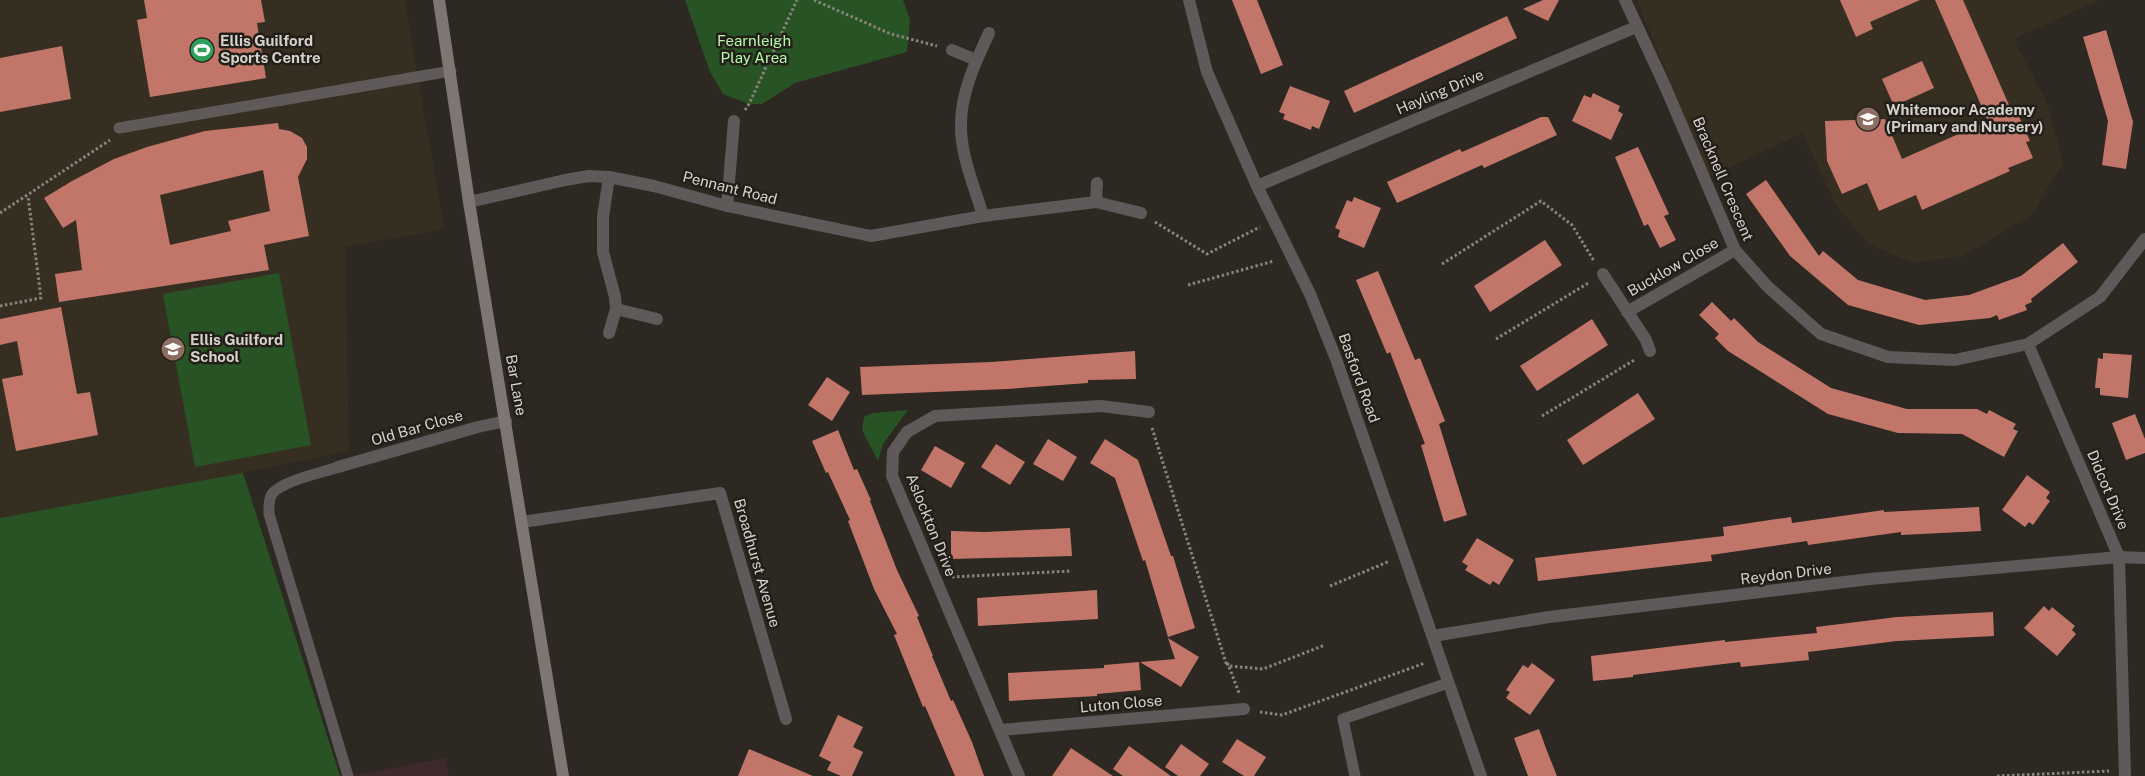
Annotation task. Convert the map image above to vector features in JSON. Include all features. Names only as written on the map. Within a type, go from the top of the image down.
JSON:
[{"type":"street","name":"Bar Lane","points":[[439,0],[469,202],[563,776]]},
{"type":"street","name":"Basford Road","points":[[1189,0],[1207,72],[1257,186],[1310,294],[1336,358],[1481,776]]},
{"type":"street","name":"Bracknell Crescent","points":[[1625,0],[1665,86],[1735,250],[1768,287],[1821,334],[1888,357],[1955,360],[2028,344],[2100,297],[2145,239]]},
{"type":"street","name":"Hayling Drive","points":[[1257,186],[1636,27]]},
{"type":"street","points":[[983,216],[963,148],[960,124],[963,99],[976,60],[989,33]]},
{"type":"street","points":[[952,50],[976,60]]},
{"type":"street","points":[[726,206],[734,121]]},
{"type":"street","name":"Pennant Road","points":[[469,202],[589,176],[609,177],[654,186],[726,206],[871,236],[983,216],[1096,202],[1141,213]]},
{"type":"street","points":[[609,177],[603,217],[603,252],[615,297],[616,309],[609,333]]},
{"type":"street","points":[[1096,202],[1097,183]]},
{"type":"street","name":"Bucklow Close","points":[[1628,312],[1735,250]]},
{"type":"street","name":"Bucklow Close","points":[[1603,274],[1646,340],[1650,351]]},
{"type":"street","points":[[616,309],[657,319]]},
{"type":"street","name":"Didcot Drive","points":[[2028,344],[2119,557],[2125,773]]},
{"type":"street","name":"Aslockton Drive","points":[[1018,776],[892,476],[893,452],[907,432],[935,416],[1101,406],[1149,412]]},
{"type":"street","name":"Old Bar Close","points":[[338,467],[478,427],[506,421]]},
{"type":"street","name":"Broadhurst Avenue","points":[[522,522],[720,492],[786,720]]},
{"type":"street","name":"Reydon Drive","points":[[1433,636],[1549,617],[1870,579],[2119,557],[2145,558]]},
{"type":"street","name":"Luton Close","points":[[1000,730],[1244,709]]},
{"type":"lane","points":[[118,128],[451,71]]},
{"type":"lane","points":[[338,467],[284,485],[272,494],[269,502],[269,514],[348,776]]},
{"type":"lane","points":[[1355,776],[1343,719],[1448,683]]},
{"type":"path","points":[[734,121],[749,104],[797,0]]},
{"type":"path","points":[[814,0],[891,34],[952,50]]},
{"type":"path","points":[[0,213],[107,143],[118,128]]},
{"type":"path","points":[[0,306],[40,298],[28,195]]},
{"type":"path","points":[[1442,264],[1542,201],[1572,225],[1603,274],[1496,339]]},
{"type":"path","points":[[1141,213],[1207,254],[1274,220]]},
{"type":"path","points":[[1188,285],[1291,256]]},
{"type":"path","points":[[1542,416],[1650,351]]},
{"type":"path","points":[[1149,412],[1154,439],[1227,666],[1228,664],[1244,709],[1282,715],[1440,658]]},
{"type":"path","points":[[1330,586],[1404,555]]},
{"type":"path","points":[[934,578],[1072,571]]},
{"type":"path","points":[[1227,666],[1263,669],[1325,645]]},
{"type":"path","points":[[1997,776],[2125,773]]},
{"type":"shaded area","name":"Ellis Guilford School","points":[[0,0],[405,0],[444,229],[345,247],[349,451],[243,473],[0,518]]},
{"type":"shaded area","name":"Whitemoor Academy (Primary and Nursery)","points":[[1637,0],[2099,0],[2014,39],[2048,105],[2063,164],[2031,215],[1963,256],[1912,263],[1867,243],[1836,205],[1802,133],[1709,177]]},
{"type":"shaded area","points":[[445,758],[449,776],[351,776]]},
{"type":"green space","name":"Fearnleigh Play Area","points":[[685,0],[903,0],[910,20],[907,52],[795,83],[762,104],[749,104],[723,94],[710,72]]},
{"type":"green space","points":[[279,273],[311,445],[195,467],[163,294]]},
{"type":"green space","points":[[908,410],[883,444],[878,461],[862,430],[864,417],[873,413]]},
{"type":"green space","points":[[243,473],[340,776],[0,776],[0,518]]},
{"type":"building","name":"Ellis Guilford Sports Centre","points":[[144,0],[261,0],[265,22],[257,23],[266,78],[150,97],[137,20],[147,18]]},
{"type":"building","points":[[1232,0],[1257,0],[1283,65],[1261,74]]},
{"type":"building","points":[[1543,0],[1559,0],[1548,21],[1523,9]]},
{"type":"building","points":[[1840,0],[1920,0],[1870,22],[1873,29],[1856,37]]},
{"type":"building","points":[[1935,0],[1963,0],[2013,114],[2017,112],[2030,141],[2026,142],[2033,158],[2008,168],[2010,171],[1922,210],[1916,195],[1879,211],[1867,183],[1842,194],[1827,161],[1825,121],[1885,119],[1902,159],[1988,121]]},
{"type":"building","points":[[1507,16],[1517,38],[1354,113],[1344,91]]},
{"type":"building","points":[[2106,30],[2133,122],[2126,169],[2102,165],[2108,121],[2083,37]]},
{"type":"building","points":[[62,46],[71,99],[0,112],[0,58]]},
{"type":"building","points":[[1922,61],[1934,88],[1894,106],[1882,79]]},
{"type":"building","points":[[1290,86],[1330,101],[1319,129],[1312,126],[1311,130],[1283,119],[1285,114],[1279,112]]},
{"type":"building","points":[[1593,93],[1620,106],[1618,111],[1623,114],[1611,140],[1572,121],[1584,95],[1591,98]]},
{"type":"building","points":[[1541,117],[1548,117],[1557,135],[1484,168],[1482,165],[1397,203],[1387,182],[1460,149],[1462,152]]},
{"type":"building","points":[[278,123],[279,129],[290,131],[302,138],[307,147],[307,159],[298,177],[309,236],[264,245],[269,270],[59,302],[55,274],[82,270],[76,220],[63,228],[44,198],[114,159],[147,147],[205,131]],"holes":[[[263,170],[270,211],[228,221],[231,231],[170,245],[160,195]]]},
{"type":"building","points":[[1638,147],[1669,214],[1664,216],[1676,240],[1660,248],[1648,224],[1644,226],[1615,157]]},
{"type":"building","points":[[1766,180],[1819,256],[1823,251],[1858,280],[1925,300],[1969,295],[2021,276],[2063,243],[2078,262],[2031,299],[2032,302],[2025,305],[2027,310],[1999,320],[1997,315],[1990,318],[1919,325],[1848,305],[1790,256],[1746,194]]},
{"type":"building","points":[[1354,197],[1381,208],[1364,248],[1338,237],[1340,230],[1335,228],[1347,200],[1352,202]]},
{"type":"building","points":[[1545,240],[1562,265],[1490,312],[1474,286]]},
{"type":"building","points":[[1378,271],[1415,360],[1420,358],[1445,421],[1439,424],[1467,515],[1444,522],[1421,445],[1425,444],[1390,352],[1387,354],[1356,280]]},
{"type":"building","points":[[1712,302],[1731,321],[1734,318],[1758,342],[1831,388],[1907,409],[1977,409],[1987,414],[1989,410],[2016,424],[2013,429],[2018,431],[2004,457],[1962,434],[1898,433],[1828,414],[1728,351],[1715,338],[1719,334],[1699,315]]},
{"type":"building","points":[[61,307],[77,394],[90,392],[98,435],[16,451],[2,379],[23,375],[17,341],[0,345],[0,319]]},
{"type":"building","points":[[1592,319],[1608,345],[1537,391],[1520,366]]},
{"type":"building","points":[[1135,351],[1136,379],[1088,380],[1088,383],[1007,389],[862,395],[860,367],[991,362]]},
{"type":"building","points":[[2103,353],[2132,355],[2128,398],[2100,395],[2100,388],[2095,388],[2098,358],[2103,359]]},
{"type":"building","points":[[827,377],[850,392],[832,421],[808,405]]},
{"type":"building","points":[[1638,393],[1655,419],[1583,465],[1567,440]]},
{"type":"building","points":[[2135,414],[2145,439],[2145,453],[2126,460],[2112,423]]},
{"type":"building","points":[[838,430],[854,470],[857,469],[871,500],[897,570],[919,616],[917,617],[932,656],[951,701],[953,700],[972,742],[984,776],[955,776],[925,706],[923,707],[894,635],[897,634],[874,589],[848,521],[850,520],[812,441]]},
{"type":"building","points":[[1048,439],[1077,457],[1063,481],[1033,464]]},
{"type":"building","points":[[1105,439],[1138,460],[1171,556],[1173,556],[1195,628],[1168,637],[1145,560],[1143,561],[1115,478],[1090,463]]},
{"type":"building","points":[[996,444],[1025,462],[1010,485],[981,467]]},
{"type":"building","points":[[935,446],[965,463],[951,488],[921,470]]},
{"type":"building","points":[[2027,475],[2050,492],[2046,498],[2050,501],[2033,525],[2029,522],[2025,527],[2002,510]]},
{"type":"building","points":[[1979,507],[1981,531],[1901,535],[1901,532],[1808,545],[1807,541],[1711,555],[1712,561],[1538,581],[1535,558],[1724,536],[1723,527],[1791,517],[1792,523],[1884,510],[1884,512]]},
{"type":"building","points":[[1070,528],[1072,556],[951,559],[951,531],[985,532]]},
{"type":"building","points":[[1477,538],[1514,560],[1499,585],[1493,581],[1490,585],[1465,570],[1468,566],[1462,562]]},
{"type":"building","points":[[1097,590],[1098,619],[978,626],[977,598]]},
{"type":"building","points":[[2044,606],[2049,611],[2052,607],[2075,626],[2072,630],[2076,634],[2057,656],[2024,628]]},
{"type":"building","points":[[1993,612],[1994,636],[1897,641],[1808,652],[1809,660],[1741,667],[1740,662],[1593,681],[1591,656],[1725,640],[1725,642],[1817,633],[1816,627],[1897,617]]},
{"type":"building","points":[[1168,638],[1199,657],[1181,687],[1140,662],[1175,659]]},
{"type":"building","points":[[1139,662],[1141,690],[1097,694],[1097,696],[1009,701],[1008,673],[1104,668],[1104,665]]},
{"type":"building","points":[[1532,663],[1555,680],[1530,715],[1506,698],[1510,692],[1506,690],[1523,665],[1528,668]]},
{"type":"building","points":[[838,715],[863,727],[853,747],[863,752],[852,776],[841,776],[827,770],[831,762],[819,756]]},
{"type":"building","points":[[1539,729],[1557,776],[1528,776],[1514,738]]},
{"type":"building","points":[[1237,739],[1266,757],[1254,776],[1244,776],[1222,762]]},
{"type":"building","points":[[1181,744],[1209,764],[1200,776],[1178,776],[1165,767]]},
{"type":"building","points":[[1129,746],[1171,776],[1123,776],[1113,769]]},
{"type":"building","points":[[1071,748],[1113,776],[1052,776]]},
{"type":"building","points":[[749,749],[813,776],[738,776]]},
{"type":"place","name":"Ellis Guilford Sports Centre","points":[[202,50]]},
{"type":"place","name":"Whitemoor Academy (Primary and Nursery)","points":[[1868,119]]},
{"type":"place","name":"Ellis Guilford School","points":[[173,349]]}]
